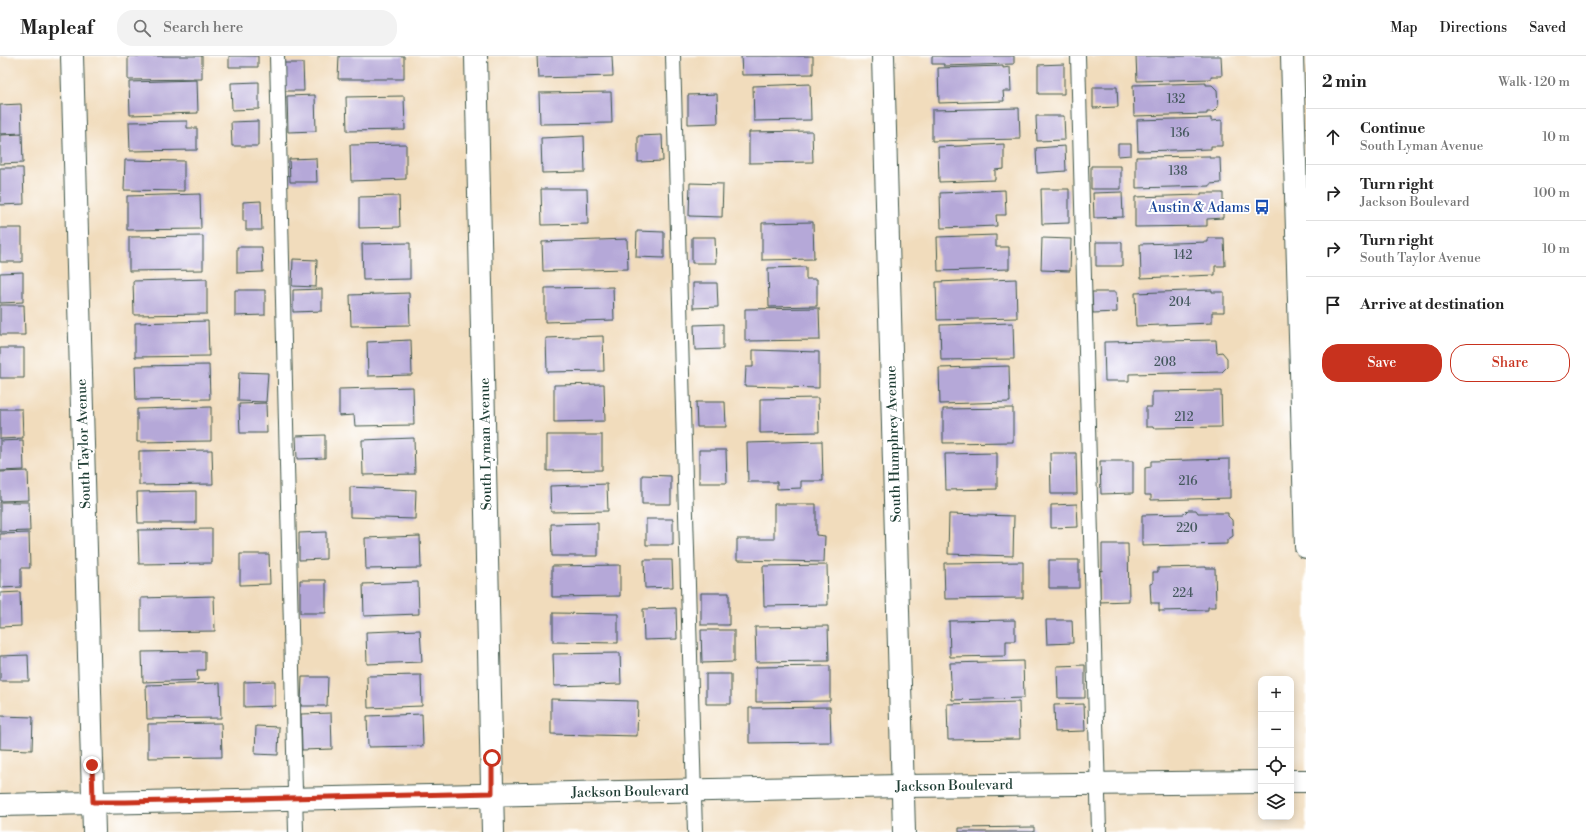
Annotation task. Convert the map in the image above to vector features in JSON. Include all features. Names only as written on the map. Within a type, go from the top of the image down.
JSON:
[{"type":"street","name":"South Taylor Avenue","points":[[72,56],[94,832]]},
{"type":"street","name":"South Lyman Avenue","points":[[476,56],[493,832]]},
{"type":"street","name":"South Humphrey Avenue","points":[[883,56],[904,832]]},
{"type":"street","points":[[1292,56],[1302,253],[1306,546]]},
{"type":"street","points":[[1294,781],[1306,781]]},
{"type":"street","name":"Jackson Boulevard","points":[[0,805],[492,793],[1258,782]]},
{"type":"lane","points":[[277,56],[296,832]]},
{"type":"lane","points":[[673,56],[695,832]]},
{"type":"lane","points":[[1078,56],[1099,832]]},
{"type":"building","points":[[128,56],[202,56],[202,79],[128,80]]},
{"type":"building","points":[[229,56],[258,56],[258,67],[229,67]]},
{"type":"building","points":[[339,56],[404,56],[404,79],[338,79]]},
{"type":"building","points":[[537,56],[612,56],[613,76],[538,78]]},
{"type":"building","points":[[741,56],[813,56],[813,74],[742,75]]},
{"type":"building","points":[[932,56],[1014,56],[1014,64],[944,66],[944,64],[932,64]]},
{"type":"building","points":[[1136,56],[1221,56],[1222,76],[1211,76],[1211,79],[1137,81]]},
{"type":"building","points":[[282,63],[303,63],[304,91],[283,91]]},
{"type":"building","points":[[1064,64],[1064,94],[1038,94],[1038,65]]},
{"type":"building","points":[[1003,66],[1003,68],[1010,67],[1011,91],[1003,91],[1004,101],[939,103],[938,68]]},
{"type":"building","points":[[197,80],[198,113],[130,115],[129,82]]},
{"type":"building","points":[[259,82],[259,109],[232,110],[231,83]]},
{"type":"building","points":[[1206,83],[1206,85],[1212,85],[1217,90],[1218,107],[1213,112],[1207,112],[1207,114],[1134,116],[1133,85]]},
{"type":"building","points":[[810,84],[811,120],[754,121],[753,86]]},
{"type":"building","points":[[1093,87],[1117,87],[1118,107],[1093,108]]},
{"type":"building","points":[[611,92],[612,123],[540,124],[539,93]]},
{"type":"building","points":[[717,94],[718,123],[688,124],[688,95]]},
{"type":"building","points":[[315,95],[316,131],[288,132],[287,96]]},
{"type":"building","points":[[404,96],[405,130],[347,131],[346,97]]},
{"type":"building","points":[[21,104],[22,133],[0,134],[0,105]]},
{"type":"building","points":[[1019,108],[1020,139],[932,141],[932,110]]},
{"type":"building","points":[[1036,116],[1064,116],[1065,140],[1037,141]]},
{"type":"building","points":[[1211,118],[1211,121],[1222,120],[1222,146],[1211,146],[1211,149],[1138,151],[1137,120]]},
{"type":"building","points":[[187,121],[187,128],[197,128],[197,150],[130,151],[129,122]]},
{"type":"building","points":[[258,121],[258,146],[232,146],[231,122]]},
{"type":"building","points":[[812,131],[813,162],[749,163],[749,132]]},
{"type":"building","points":[[22,134],[23,163],[0,164],[0,135]]},
{"type":"building","points":[[662,135],[663,161],[638,162],[638,136]]},
{"type":"building","points":[[584,136],[585,172],[542,173],[541,138]]},
{"type":"building","points":[[406,144],[406,179],[351,181],[350,145]]},
{"type":"building","points":[[1004,144],[1004,169],[995,170],[995,180],[939,182],[938,147]]},
{"type":"building","points":[[1118,144],[1131,144],[1131,155],[1118,156]]},
{"type":"building","points":[[1065,146],[1066,171],[1037,173],[1036,148]]},
{"type":"building","points":[[1209,156],[1209,158],[1220,158],[1221,183],[1210,184],[1210,186],[1136,188],[1136,157]]},
{"type":"building","points":[[316,158],[317,182],[290,182],[289,159]]},
{"type":"building","points":[[125,160],[184,161],[184,191],[124,190]]},
{"type":"building","points":[[1091,166],[1121,166],[1121,189],[1091,189]]},
{"type":"building","points":[[0,168],[23,168],[24,204],[0,205]]},
{"type":"building","points":[[690,183],[723,184],[722,217],[689,216]]},
{"type":"building","points":[[541,189],[587,189],[588,224],[542,225]]},
{"type":"building","points":[[1041,189],[1069,189],[1069,223],[1042,224]]},
{"type":"building","points":[[1005,190],[1006,215],[996,215],[997,226],[941,228],[940,193]]},
{"type":"building","points":[[1122,192],[1123,217],[1094,218],[1093,193]]},
{"type":"building","points":[[1201,193],[1223,193],[1223,218],[1207,219],[1207,226],[1135,227],[1135,197],[1201,195]]},
{"type":"building","points":[[200,194],[201,229],[127,230],[127,196]]},
{"type":"building","points":[[399,196],[400,227],[359,228],[359,197]]},
{"type":"building","points":[[261,201],[262,230],[246,230],[246,221],[243,221],[243,202]]},
{"type":"building","points":[[813,222],[814,259],[762,260],[762,223]]},
{"type":"building","points":[[0,228],[22,228],[22,262],[0,262]]},
{"type":"building","points":[[637,231],[664,232],[664,258],[636,257]]},
{"type":"building","points":[[996,235],[996,247],[1009,247],[1009,269],[938,271],[937,237]]},
{"type":"building","points":[[203,236],[203,270],[129,271],[129,237]]},
{"type":"building","points":[[692,237],[715,237],[716,263],[692,263]]},
{"type":"building","points":[[1042,238],[1071,239],[1070,271],[1041,270]]},
{"type":"building","points":[[1208,238],[1224,238],[1225,266],[1215,266],[1215,275],[1141,278],[1140,244],[1208,242]]},
{"type":"building","points":[[627,239],[628,269],[543,271],[542,242]]},
{"type":"building","points":[[1096,242],[1122,242],[1122,266],[1096,266]]},
{"type":"building","points":[[410,243],[410,279],[363,280],[362,244]]},
{"type":"building","points":[[237,247],[262,247],[263,272],[237,273]]},
{"type":"building","points":[[293,259],[317,260],[316,287],[292,286]]},
{"type":"building","points":[[806,267],[806,279],[817,279],[817,306],[769,307],[768,268]]},
{"type":"building","points":[[23,272],[23,302],[0,303],[0,273]]},
{"type":"building","points":[[207,279],[207,314],[134,315],[133,281]]},
{"type":"building","points":[[1016,279],[1017,318],[937,320],[936,282]]},
{"type":"building","points":[[693,283],[717,283],[718,307],[693,308]]},
{"type":"building","points":[[613,287],[614,320],[545,322],[545,288]]},
{"type":"building","points":[[322,289],[322,311],[293,312],[293,290]]},
{"type":"building","points":[[235,290],[265,290],[265,315],[235,316]]},
{"type":"building","points":[[1212,290],[1212,292],[1224,292],[1224,312],[1212,312],[1212,323],[1136,326],[1135,293]]},
{"type":"building","points":[[1092,292],[1116,292],[1117,312],[1093,313]]},
{"type":"building","points":[[409,293],[410,325],[351,326],[350,295]]},
{"type":"building","points":[[0,305],[24,305],[25,335],[0,335]]},
{"type":"building","points":[[819,308],[820,340],[745,341],[745,309]]},
{"type":"building","points":[[208,321],[209,356],[135,357],[135,323]]},
{"type":"building","points":[[1013,323],[1014,359],[941,360],[940,325]]},
{"type":"building","points":[[723,324],[723,349],[695,350],[694,325]]},
{"type":"building","points":[[603,336],[604,371],[547,372],[546,338]]},
{"type":"building","points":[[411,340],[412,375],[368,376],[367,342]]},
{"type":"building","points":[[1216,340],[1217,353],[1222,352],[1227,358],[1227,367],[1222,372],[1129,374],[1129,381],[1105,381],[1104,342]]},
{"type":"building","points":[[0,348],[24,348],[24,378],[0,378]]},
{"type":"building","points":[[753,350],[819,352],[819,388],[745,386],[746,367],[753,367]]},
{"type":"building","points":[[209,365],[210,399],[136,400],[135,366]]},
{"type":"building","points":[[1009,366],[1010,402],[940,404],[939,368]]},
{"type":"building","points":[[239,372],[268,373],[266,402],[238,401]]},
{"type":"building","points":[[604,384],[605,421],[554,422],[554,385]]},
{"type":"building","points":[[413,387],[414,425],[355,426],[354,415],[339,416],[339,389]]},
{"type":"building","points":[[1221,391],[1222,427],[1146,427],[1146,407],[1152,407],[1152,392]]},
{"type":"building","points":[[818,398],[819,432],[760,433],[760,399]]},
{"type":"building","points":[[696,402],[725,402],[726,427],[697,427]]},
{"type":"building","points":[[266,403],[267,433],[240,433],[239,404]]},
{"type":"building","points":[[211,407],[211,441],[137,442],[137,409]]},
{"type":"building","points":[[1013,408],[1013,442],[943,443],[943,409]]},
{"type":"building","points":[[0,409],[22,409],[23,438],[0,439]]},
{"type":"building","points":[[325,435],[325,458],[297,459],[296,436]]},
{"type":"building","points":[[547,435],[602,435],[602,470],[547,471]]},
{"type":"building","points":[[414,438],[415,474],[363,475],[362,440]]},
{"type":"building","points":[[23,440],[24,470],[0,471],[0,441]]},
{"type":"building","points":[[822,441],[823,481],[801,481],[801,488],[777,489],[777,482],[748,482],[747,443]]},
{"type":"building","points":[[212,450],[213,484],[139,485],[139,451]]},
{"type":"building","points":[[699,450],[726,450],[727,483],[699,483]]},
{"type":"building","points":[[997,453],[997,489],[946,490],[945,454]]},
{"type":"building","points":[[1050,453],[1076,453],[1077,494],[1051,494]]},
{"type":"building","points":[[1230,459],[1230,498],[1151,500],[1151,495],[1145,495],[1145,468],[1151,467],[1151,461]]},
{"type":"building","points":[[1100,461],[1133,461],[1133,493],[1101,494]]},
{"type":"building","points":[[28,471],[29,500],[0,501],[0,472]]},
{"type":"building","points":[[642,475],[671,476],[671,504],[642,504]]},
{"type":"building","points":[[607,484],[608,511],[551,512],[550,486]]},
{"type":"building","points":[[350,487],[416,490],[415,519],[350,517]]},
{"type":"building","points":[[196,491],[196,523],[138,523],[137,492]]},
{"type":"building","points":[[0,502],[29,502],[30,531],[0,532]]},
{"type":"building","points":[[774,504],[816,504],[816,535],[825,536],[824,562],[737,560],[737,539],[774,539]]},
{"type":"building","points":[[1077,504],[1078,527],[1051,528],[1051,505]]},
{"type":"building","points":[[1188,510],[1196,510],[1198,513],[1228,513],[1228,516],[1232,520],[1233,536],[1227,540],[1227,544],[1142,546],[1142,515],[1184,514]]},
{"type":"building","points":[[949,514],[1014,516],[1013,556],[948,554]]},
{"type":"building","points":[[646,519],[673,519],[673,545],[646,545]]},
{"type":"building","points":[[598,523],[598,556],[552,556],[551,524]]},
{"type":"building","points":[[212,529],[212,563],[139,564],[138,530]]},
{"type":"building","points":[[326,532],[326,559],[299,560],[299,533]]},
{"type":"building","points":[[29,533],[30,568],[21,568],[21,587],[0,588],[0,534]]},
{"type":"building","points":[[420,536],[421,568],[366,569],[365,538]]},
{"type":"building","points":[[1102,544],[1128,544],[1129,601],[1100,602]]},
{"type":"building","points":[[240,554],[269,554],[270,584],[240,585]]},
{"type":"building","points":[[644,560],[672,560],[673,587],[645,588]]},
{"type":"building","points":[[1049,560],[1079,560],[1079,588],[1049,588]]},
{"type":"building","points":[[1023,562],[1023,598],[945,599],[944,563]]},
{"type":"building","points":[[620,565],[620,596],[552,597],[552,566]]},
{"type":"building","points":[[827,565],[828,605],[764,606],[763,566]]},
{"type":"building","points":[[1158,568],[1215,568],[1216,607],[1208,607],[1208,610],[1159,611],[1159,603],[1151,603],[1150,584],[1153,583],[1153,572],[1158,572]]},
{"type":"building","points":[[300,580],[326,580],[326,613],[300,613]]},
{"type":"building","points":[[418,582],[419,614],[364,616],[363,584]]},
{"type":"building","points":[[20,592],[21,626],[0,627],[0,593]]},
{"type":"building","points":[[701,593],[729,593],[729,625],[701,625]]},
{"type":"building","points":[[214,596],[215,631],[141,632],[141,598]]},
{"type":"building","points":[[676,608],[677,639],[644,640],[643,609]]},
{"type":"building","points":[[553,613],[618,614],[618,643],[553,642]]},
{"type":"building","points":[[1015,620],[1015,641],[1006,641],[1006,656],[950,657],[949,621]]},
{"type":"building","points":[[1046,620],[1072,620],[1073,643],[1047,644]]},
{"type":"building","points":[[828,626],[829,661],[756,662],[755,627]]},
{"type":"building","points":[[420,630],[422,662],[367,664],[366,632]]},
{"type":"building","points":[[701,630],[734,630],[734,662],[702,663]]},
{"type":"building","points":[[205,651],[205,670],[197,670],[198,680],[143,682],[142,652]]},
{"type":"building","points":[[620,653],[621,684],[554,686],[553,654]]},
{"type":"building","points":[[28,655],[29,681],[0,681],[0,656]]},
{"type":"building","points":[[1023,661],[1024,698],[952,700],[950,663]]},
{"type":"building","points":[[1085,665],[1085,698],[1058,698],[1057,666]]},
{"type":"building","points":[[830,666],[830,701],[756,702],[756,667]]},
{"type":"building","points":[[706,674],[731,674],[731,704],[706,704]]},
{"type":"building","points":[[421,675],[422,706],[368,708],[367,676]]},
{"type":"building","points":[[302,677],[328,677],[327,706],[301,706]]},
{"type":"building","points":[[275,681],[275,706],[244,707],[244,682]]},
{"type":"building","points":[[220,683],[221,718],[147,719],[146,685]]},
{"type":"building","points":[[551,699],[638,701],[637,736],[551,734]]},
{"type":"building","points":[[1019,702],[1020,739],[948,740],[947,704]]},
{"type":"building","points":[[1084,704],[1085,731],[1055,732],[1054,705]]},
{"type":"building","points":[[830,707],[831,742],[749,743],[749,708]]},
{"type":"building","points":[[331,713],[332,749],[302,750],[301,714]]},
{"type":"building","points":[[422,714],[423,746],[368,747],[367,716]]},
{"type":"building","points":[[0,716],[33,717],[32,750],[0,749]]},
{"type":"building","points":[[221,723],[222,757],[148,758],[148,724]]},
{"type":"building","points":[[256,726],[279,727],[278,755],[255,754]]},
{"type":"building","points":[[1034,827],[1034,832],[959,832],[959,828]]},
{"type":"place","name":"Austin & Adams","points":[[1262,207]]},
{"type":"route","points":[[92,765],[93,802],[126,802],[492,793],[492,758]]}]
